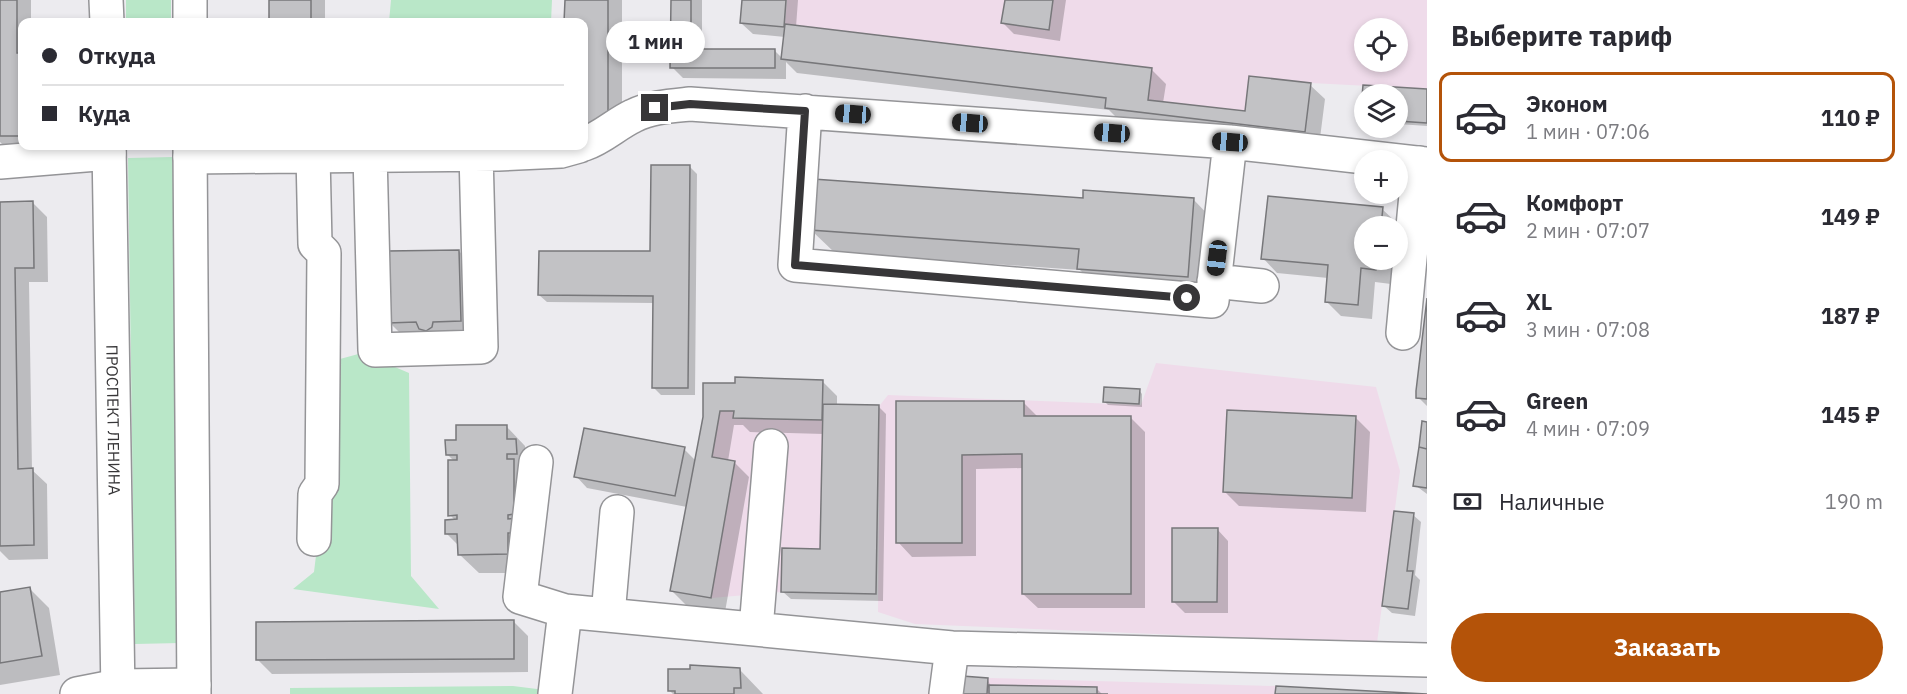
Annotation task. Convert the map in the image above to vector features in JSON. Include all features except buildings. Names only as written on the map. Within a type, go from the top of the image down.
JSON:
[{"type":"street","points":[[106,0],[107,18]]},
{"type":"street","points":[[190,0],[190,18]]},
{"type":"street","points":[[588,143],[596,140],[632,116],[655,108],[690,104],[1230,142],[1423,163],[1403,333]]},
{"type":"street","points":[[805,111],[795,265],[1212,301],[1230,142]]},
{"type":"street","points":[[0,162],[46,160],[103,150]]},
{"type":"street","name":"ПРОСПЕКТ ЛЕНИНА","points":[[109,150],[118,690]]},
{"type":"street","points":[[77,694],[118,690],[194,689],[190,151],[313,155],[565,150]]},
{"type":"street","points":[[370,154],[375,350],[481,347],[476,153]]},
{"type":"street","points":[[313,155],[315,244],[324,253],[322,484],[315,494],[314,539]]},
{"type":"street","points":[[1214,281],[1262,286]]},
{"type":"street","points":[[756,629],[771,446]]},
{"type":"street","points":[[536,462],[520,597],[565,611],[952,648],[1427,660]]},
{"type":"street","points":[[608,615],[617,512]]},
{"type":"street","points":[[555,694],[565,611]]},
{"type":"street","points":[[945,694],[952,648]]},
{"type":"shaded area","points":[[787,0],[1427,0],[1427,89],[1408,88],[1408,84],[1354,85],[1250,76],[1245,111],[1148,100],[1151,68],[785,24]]},
{"type":"shaded area","points":[[1156,363],[1376,387],[1400,471],[1377,643],[915,624],[878,612],[880,420],[876,594],[781,592],[711,598],[670,591],[703,417],[703,383],[734,383],[735,377],[823,380],[823,404],[880,405],[888,395],[1141,405]]},
{"type":"shaded area","points":[[988,678],[1276,686],[1427,694],[987,694]]},
{"type":"green space","points":[[126,0],[171,0],[171,18],[126,18]]},
{"type":"green space","points":[[391,0],[552,0],[551,18],[389,18]]},
{"type":"green space","points":[[173,157],[180,643],[135,644],[128,158]]},
{"type":"green space","points":[[362,353],[409,373],[411,576],[439,609],[293,589],[314,572],[340,359]]},
{"type":"green space","points":[[513,686],[545,690],[545,694],[290,694],[290,688]]},
{"type":"route","points":[[655,108],[690,104],[805,111],[795,265],[1187,298]]}]
